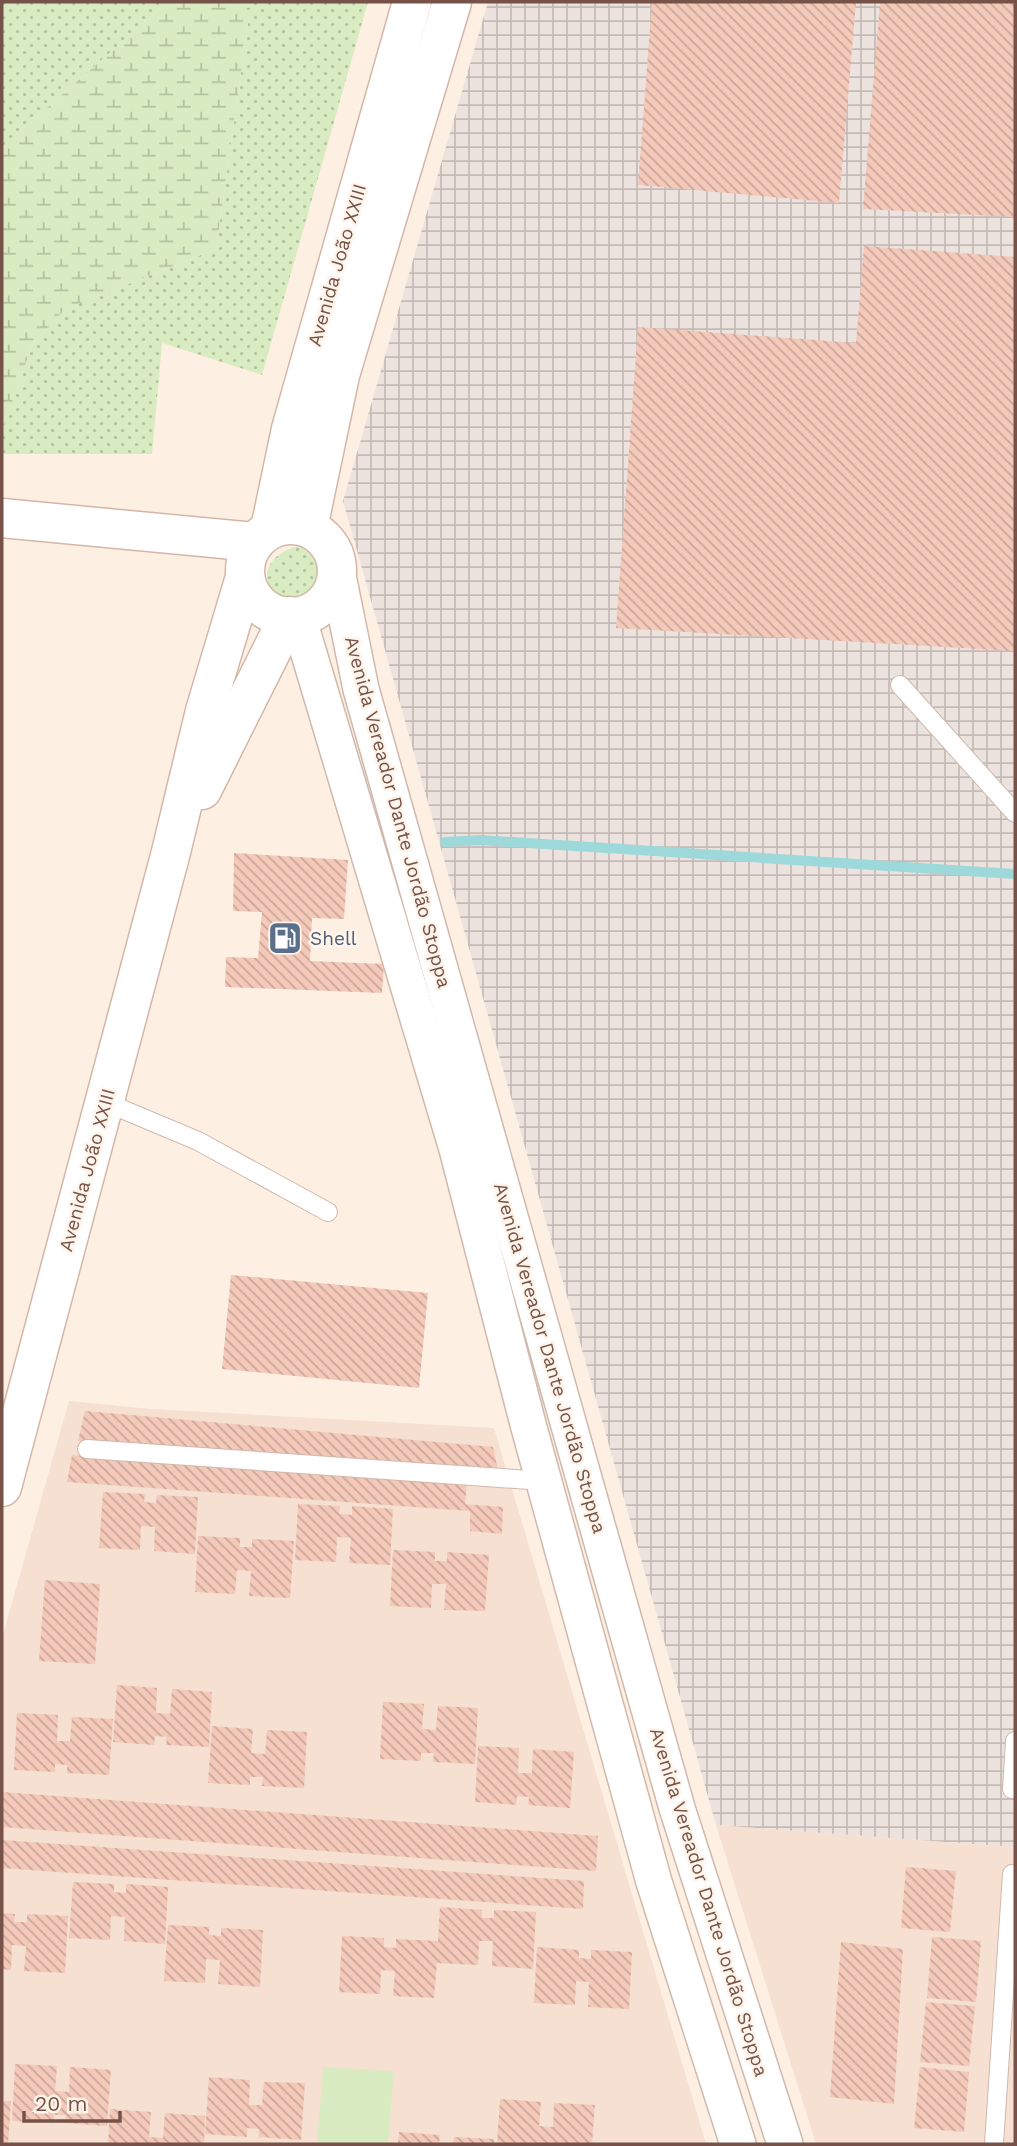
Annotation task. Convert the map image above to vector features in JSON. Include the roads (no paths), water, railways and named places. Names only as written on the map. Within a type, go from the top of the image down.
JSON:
[{"type":"main road","name":"Avenida João XXIII","points":[[2,1487],[171,852],[205,711],[256,550],[412,2]]},
{"type":"main road","name":"Avenida João XXIII","points":[[308,528],[340,375],[453,2]]},
{"type":"main road","points":[[2,518],[256,550],[289,525],[308,528],[324,539],[333,552],[337,566],[335,583],[327,599],[314,611],[293,616],[274,614],[254,600],[256,550]]},
{"type":"main road","name":"Avenida João XXIII","points":[[171,852],[293,616]]},
{"type":"street","name":"Avenida Vereador Dante Jordão Stoppa","points":[[337,566],[361,688],[677,1808],[788,2143]]},
{"type":"street","name":"Avenida Vereador Dante Jordão Stoppa","points":[[293,616],[457,1149],[544,1481],[654,1882],[738,2144]]},
{"type":"lane","points":[[900,685],[1015,813]]},
{"type":"lane","points":[[105,1102],[198,1140],[328,1212]]},
{"type":"lane","points":[[87,1449],[544,1481]]},
{"type":"lane","points":[[1012,1788],[1015,1741]]},
{"type":"lane","points":[[994,2144],[1012,1874]]},
{"type":"waterway","points":[[445,842],[480,840],[1015,874]]},
{"type":"place","name":"Shell","points":[[285,938]]}]
